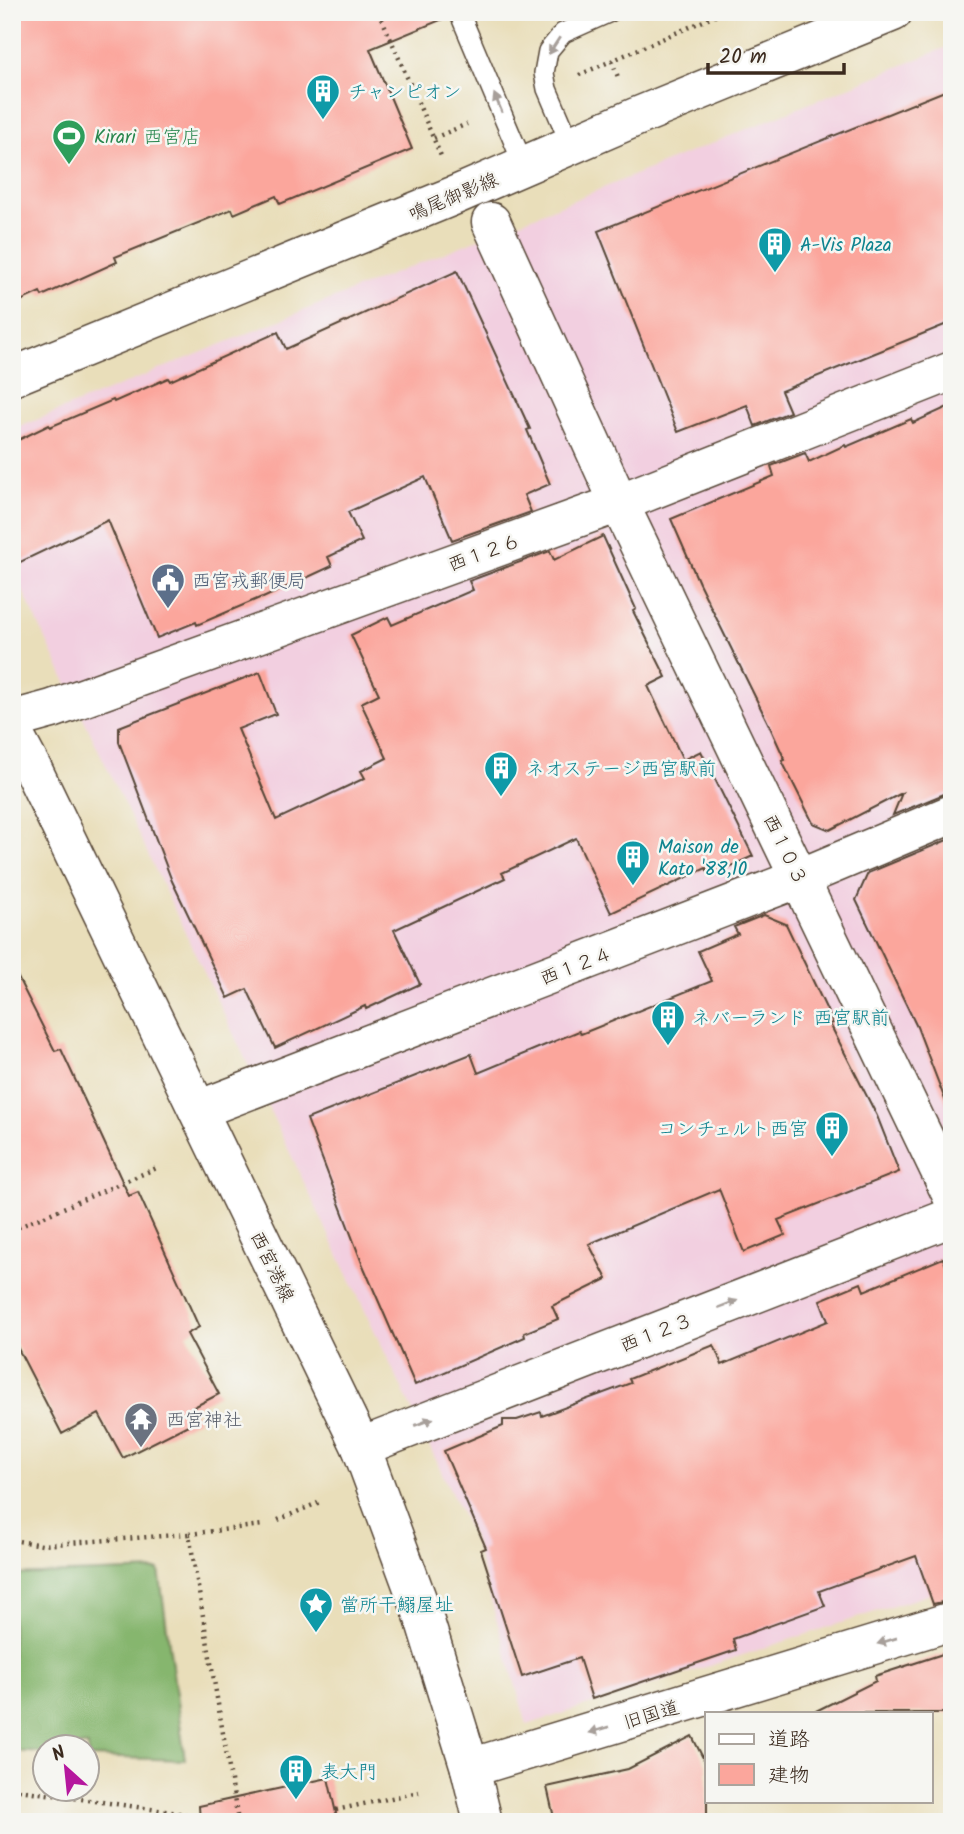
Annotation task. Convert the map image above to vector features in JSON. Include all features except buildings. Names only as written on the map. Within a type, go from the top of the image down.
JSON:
[{"type":"street","name":"鳴尾御影線","points":[[12,377],[893,12]]},
{"type":"street","name":"西１０３","points":[[491,222],[619,503],[952,1196]]},
{"type":"street","name":"西１２６","points":[[12,720],[52,709],[619,503],[952,371]]},
{"type":"street","name":"西宮港線","points":[[12,731],[361,1447],[423,1615],[470,1768],[483,1822]]},
{"type":"street","name":"西１２４","points":[[198,1110],[800,878],[952,814]]},
{"type":"street","name":"西１２３","points":[[361,1447],[952,1217]]},
{"type":"street","name":"旧国道","points":[[470,1768],[952,1621]]},
{"type":"lane","points":[[459,12],[524,166]]},
{"type":"lane","points":[[571,145],[547,89],[544,73],[548,51],[563,33],[610,12]]},
{"type":"path","points":[[379,12],[446,167]]},
{"type":"path","points":[[575,77],[724,12]]},
{"type":"path","points":[[612,61],[622,86]]},
{"type":"path","points":[[434,138],[467,124]]},
{"type":"path","points":[[12,1230],[159,1167]]},
{"type":"path","points":[[278,1520],[320,1502]]},
{"type":"path","points":[[12,1540],[42,1545],[189,1534],[262,1525]]},
{"type":"path","points":[[12,1789],[239,1822],[189,1534]]},
{"type":"path","points":[[335,1810],[419,1792]]},
{"type":"shaded area","points":[[952,45],[952,1587],[527,1725],[473,1538],[12,568],[12,430]]},
{"type":"green space","points":[[159,1570],[185,1760],[102,1757],[102,1732],[32,1732],[32,1752],[12,1751],[12,1575]]},
{"type":"place","name":"チャンピオン","points":[[323,121]]},
{"type":"place","name":"Kirari 西宮店","points":[[69,166]]},
{"type":"place","name":"A-Vis Plaza","points":[[775,274]]},
{"type":"place","name":"西宮戎郵便局","points":[[168,610]]},
{"type":"place","name":"ネオステージ西宮駅前","points":[[501,798]]},
{"type":"place","name":"Maison de Kato '88,10","points":[[633,887]]},
{"type":"place","name":"ネバーランド 西宮駅前","points":[[668,1047]]},
{"type":"place","name":"コンチェルト西宮","points":[[832,1158]]},
{"type":"place","name":"西宮神社","points":[[141,1449]]},
{"type":"place","name":"當所干鰯屋址","points":[[316,1634]]},
{"type":"place","name":"表大門","points":[[296,1801]]}]
